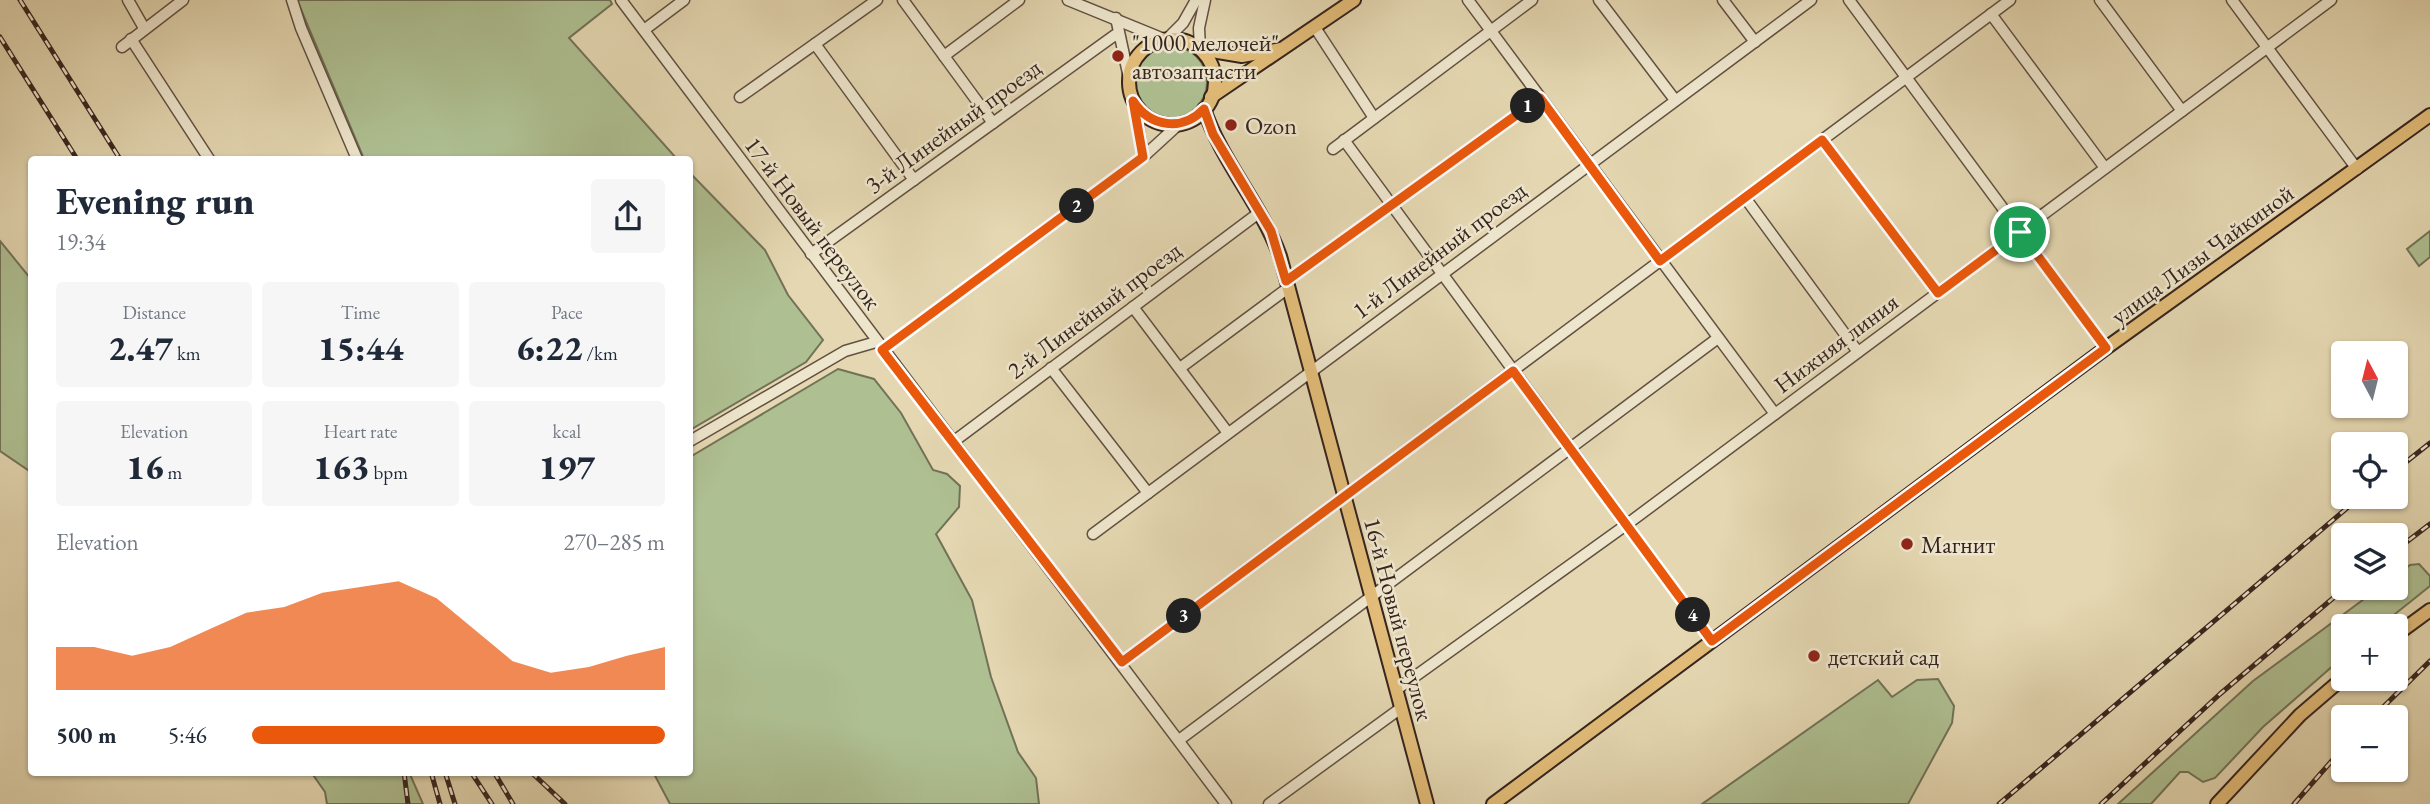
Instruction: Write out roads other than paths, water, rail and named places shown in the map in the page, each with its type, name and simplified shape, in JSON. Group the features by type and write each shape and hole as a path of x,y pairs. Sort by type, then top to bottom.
{"main road":[{"path":"1211,97 1316,29 1354,0"},
{"path":"1213,134 1181,123 1167,124 1150,118 1133,101 1129,78 1141,52 1166,40 1180,40 1200,49 1242,56 1288,47"},
{"path":"1181,123 1204,109 1211,97 1213,73 1200,49"},
{"name":"16-й Новый переулок","path":"1204,109 1213,134 1271,231 1312,370 1427,804"},
{"name":"улица Лизы Чайкиной","path":"1493,804 2106,348 2430,115"},
{"path":"2408,626 2430,610"},
{"path":"2217,804 2301,715 2331,689"}],"street":[{"path":"128,0 144,28"},
{"path":"122,47 183,0"},
{"path":"292,0 301,29 356,156"},
{"name":"17-й Новый переулок","path":"621,0 879,346 1122,662 1226,804"},
{"path":"644,30 684,0"},
{"path":"740,97 877,0"},
{"path":"903,0 993,122"},
{"path":"944,56 1019,0"},
{"path":"1068,0 1166,40 1183,23 1196,0"},
{"path":"1200,49 1199,28 1205,0"},
{"path":"1468,0 1774,414"},
{"path":"1333,149 1532,0"},
{"path":"1599,0 1675,100"},
{"path":"1723,0 1755,42"},
{"name":"1-й Линейный проезд","path":"1093,534 1811,0"},
{"path":"1849,0 2106,348"},
{"path":"1122,662 2010,0"},
{"path":"2100,0 2182,111"},
{"path":"2232,0 2357,169"},
{"name":"Нижняя линия","path":"1396,690 1626,524 2331,0"},
{"path":"1991,14 2105,168"},
{"path":"1116,18 1129,78"},
{"path":"1316,29 1374,118"},
{"name":"3-й Линейный проезд","path":"811,254 1115,35 1121,38"},
{"path":"131,39 207,156"},
{"path":"815,44 914,180"},
{"path":"1180,369 1287,284 1540,98"},
{"path":"1133,101 1143,157"},
{"path":"693,439 845,351 879,346 1143,157 1181,123"},
{"path":"1344,140 1712,641"},
{"path":"1822,140 1938,293"},
{"path":"1746,199 1858,352"},
{"name":"2-й Линейный проезд","path":"953,442 1260,212"},
{"path":"1133,307 1228,433"},
{"path":"1179,740 1718,338"},
{"path":"1051,368 1148,493"},
{"path":"1269,804 1401,708"}],"railway":[{"path":"20,0 118,156"},
{"path":"0,37 75,156"},
{"path":"2408,460 2430,443"},
{"path":"1999,804 2346,509"},
{"path":"2408,541 2430,524"},
{"path":"2101,804 2220,694 2331,600"},
{"path":"2385,705 2430,661"},
{"path":"2294,804 2331,762"},
{"path":"404,776 408,804"},
{"path":"432,776 440,804"},
{"path":"446,776 455,804"},
{"path":"474,776 492,804"},
{"path":"496,776 513,804"},
{"path":"535,776 565,804"}],"place":[{"name":"\"1000 мелочей\" автозапчасти","path":"1118,56"},
{"name":"Ozon","path":"1231,125"},
{"name":"Магнит","path":"1907,544"},
{"name":"детский сад","path":"1814,656"}]}
